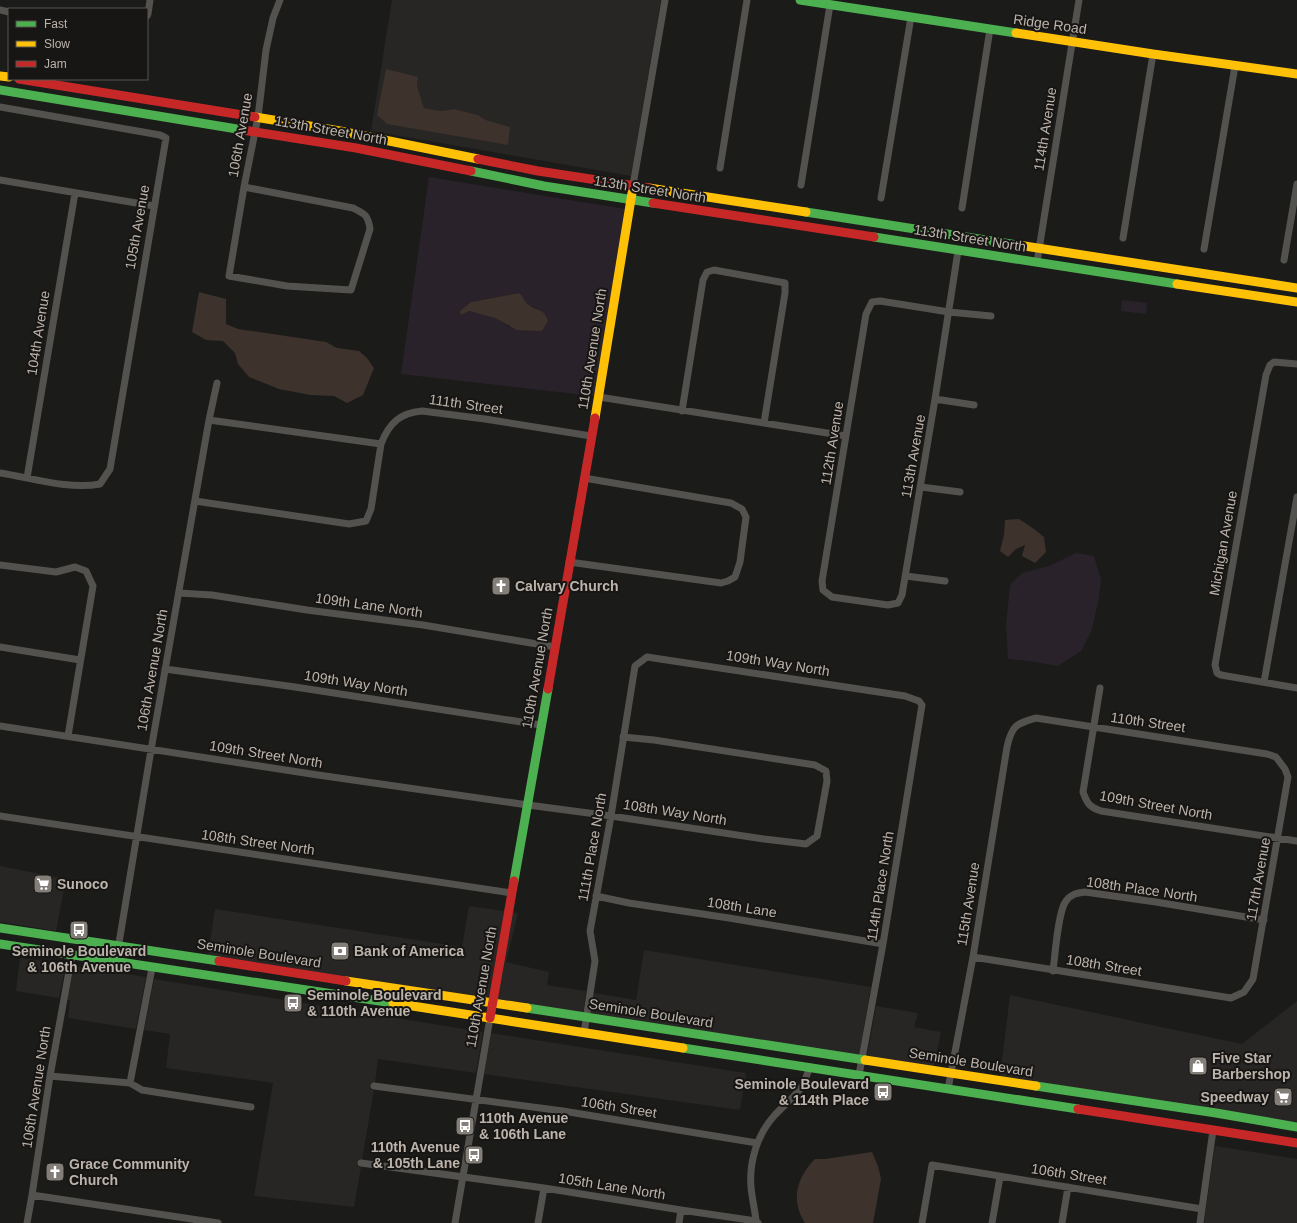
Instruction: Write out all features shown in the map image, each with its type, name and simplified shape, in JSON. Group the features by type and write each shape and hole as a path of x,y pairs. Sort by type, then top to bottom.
{"main road":[{"name":"Ridge Road","path":"800,0 1153,54 1297,74"},
{"name":"113th Street North","path":"25,80 340,131 538,171 633,184 1297,288"},
{"name":"113th Street North","path":"0,90 356,148 544,186 958,251 1297,302"},
{"name":"110th Avenue North","path":"490,1018 599,397 633,184"},
{"name":"Seminole Boulevard","path":"0,928 1297,1127"},
{"name":"Seminole Boulevard","path":"0,944 1297,1142"},
{"path":"1084,1110 1086,1094"}],"street":[{"path":"148,14 150,0"},
{"name":"106th Avenue","path":"244,187 353,208 363,213 369,219 370,229 351,290 287,286 228,276 244,187 258,117 266,50 273,18 280,0"},
{"name":"110th Avenue North","path":"633,184 665,0"},
{"path":"720,168 747,0"},
{"name":"114th Avenue","path":"1037,262 1079,0"},
{"path":"801,185 830,5"},
{"path":"882,198 910,17"},
{"path":"962,208 990,29"},
{"path":"1123,238 1153,54"},
{"path":"1204,249 1235,66"},
{"name":"105th Avenue","path":"0,107 160,135 166,138 110,469 100,484 86,487 27,478"},
{"path":"0,180 154,206"},
{"path":"1284,260 1297,184"},
{"name":"104th Avenue","path":"27,478 75,193"},
{"name":"113th Avenue","path":"898,603 902,595 906,576 936,399 958,251"},
{"path":"682,411 703,280 707,272 714,270 785,283 785,293 764,423"},
{"name":"112th Avenue","path":"898,603 888,605 832,596 823,590 822,582 866,314 872,302 880,301 949,312"},
{"path":"949,312 991,316"},
{"name":"Michigan Avenue","path":"1297,364 1274,362 1270,365 1266,375 1215,657 1216,670 1217,673 1221,675 1297,688"},
{"name":"106th Avenue North","path":"116,961 151,750 209,420 217,383"},
{"path":"599,397 846,436"},
{"path":"936,399 974,405"},
{"name":"111th Street","path":"195,501 349,524 366,521 371,509 382,444 385,435 389,428 398,419 406,414 422,411 485,419 591,436"},
{"path":"209,420 382,444"},
{"path":"0,473 27,478"},
{"path":"569,562 721,583 728,582 735,576 740,562 746,517 742,508 731,503 584,478"},
{"path":"921,487 960,492"},
{"path":"1264,682 1297,497"},
{"path":"0,565 56,572 75,567 86,571 93,586 68,736"},
{"path":"906,576 945,581"},
{"name":"109th Lane North","path":"179,593 212,595 555,647"},
{"path":"0,647 80,660"},
{"name":"109th Way North","path":"634,666 647,657 905,696 919,701"},
{"name":"111th Place North","path":"584,1032 595,962 590,931 611,816 634,666"},
{"name":"109th Way North","path":"166,669 542,725"},
{"path":"1092,727 1100,688"},
{"name":"114th Place North","path":"859,1075 883,944 922,705 919,701"},
{"name":"110th Street","path":"1016,726 1036,718 1260,753 1276,757"},
{"name":"109th Street North","path":"0,726 151,750 528,805"},
{"name":"115th Avenue","path":"948,1089 972,958 1007,747 1010,732 1016,726"},
{"name":"109th Street North","path":"1092,727 1083,792 1086,801 1092,808 1101,811 1168,822 1297,841"},
{"name":"108th Way North","path":"528,805 806,844 817,836 827,781 826,771 815,765 654,740 623,737"},
{"name":"117th Avenue","path":"1231,998 1244,992 1253,979 1288,777 1285,769 1276,757"},
{"name":"108th Street North","path":"0,816 512,893"},
{"name":"108th Place North","path":"1053,971 1061,914 1065,902 1069,897 1076,893 1085,892 1148,901 1264,920"},
{"name":"108th Lane","path":"596,896 629,903 883,944"},
{"name":"106th Avenue North","path":"27,1223 50,1076 72,955"},
{"name":"108th Street","path":"972,958 1231,998"},
{"path":"130,1083 152,968"},
{"name":"110th Avenue North","path":"456,1223 490,1018"},
{"path":"757,1222 751,1187 751,1174 757,1143 765,1127 802,1086 810,1068"},
{"path":"50,1076 130,1083 142,1090 251,1106"},
{"name":"106th Street","path":"374,1086 563,1111 757,1143"},
{"path":"1200,1223 1213,1130"},
{"name":"105th Lane North","path":"361,1163 544,1188 757,1222"},
{"name":"106th Street","path":"922,1223 932,1165 1202,1209"},
{"path":"992,1223 1000,1177"},
{"path":"1062,1223 1068,1187"},
{"path":"538,1223 544,1188"},
{"path":"32,1195 218,1223"},
{"path":"679,1223 681,1210"}],"shaded area":[{"path":"392,0 661,0 631,176 371,131","holes":["418,77 417,86 424,108 441,111 454,109 478,115 486,120 510,127 377,115"]},
{"path":"386,69 418,77 417,86 424,108 441,111 454,109 478,115 486,120 510,127 508,145 387,124 377,115"},
{"path":"429,177 625,209 594,396 401,374","holes":["519,293 528,305 538,309 509,327 496,318 469,311 471,302"]},
{"path":"199,292 226,299 226,324 238,329 326,342 337,348 359,351 367,358 374,368 363,395 347,403 334,396 310,395 279,389 249,377 238,364 235,353 223,341 206,340 192,332"},
{"path":"519,293 528,304 542,312 546,317 548,321 542,331 517,330 495,318 469,311 461,315 460,311 471,302"},
{"path":"1122,300 1147,303 1146,314 1121,311"},
{"path":"1019,519 1044,537 1046,552 1035,563 1022,556 1025,545 1016,549 1008,557 1000,551 1004,535 1005,520"},
{"path":"1076,553 1094,556 1101,580 1098,603 1091,632 1081,651 1058,666 1008,659 1006,625 1010,585 1022,573 1049,566"},
{"path":"0,866 66,879 56,931 0,922"},
{"path":"469,906 504,911 489,999 208,955 215,909 462,947"},
{"path":"512,912 518,913 506,962 549,972 547,985 586,991 583,1014 497,1000"},
{"path":"644,950 871,987 859,1056 590,1015 594,993 636,1000"},
{"path":"20,958 66,964 59,998 16,991"},
{"path":"74,966 146,977 136,1029 68,1018 70,1000 67,1000"},
{"path":"154,979 483,1032 476,1073 378,1059 375,1083 371,1083 370,1089 374,1090 362,1160 358,1160 357,1166 361,1167 354,1207 254,1196 273,1083 166,1068 170,1034 144,1030"},
{"path":"1010,995 1242,1044 1297,1001 1297,1123 1000,1077"},
{"path":"876,1006 918,1013 914,1027 941,1032 934,1067 867,1057"},
{"path":"491,1033 746,1073 740,1110 484,1074"},
{"path":"1215,1146 1297,1159 1297,1223 1204,1223"},
{"path":"872,1152 878,1166 881,1179 873,1223 805,1223 798,1206 798,1189 804,1173 815,1159 825,1159"}],"traffic: fast":[{"path":"800,0 1016,33"},
{"path":"0,90 243,130"},
{"path":"471,171 544,186 653,203"},
{"path":"806,212 1018,245"},
{"path":"874,237 1177,284"},
{"path":"514,881 548,689"},
{"path":"0,928 219,961"},
{"path":"0,944 393,1003"},
{"path":"527,1008 865,1060"},
{"path":"683,1048 1078,1109"},
{"path":"1036,1086 1216,1113 1297,1127"}],"traffic: slow":[{"path":"1016,33 1297,74"},
{"path":"0,76 8,77"},
{"path":"255,117 340,131 478,159"},
{"path":"649,188 806,212"},
{"path":"595,418 632,193"},
{"path":"1018,245 1297,288"},
{"path":"1177,284 1297,302"},
{"path":"346,981 527,1008"},
{"path":"393,1003 683,1048"},
{"path":"865,1060 1036,1086"}],"traffic: jam":[{"path":"25,80 255,117"},
{"path":"243,130 356,148 471,171"},
{"path":"478,159 538,171 649,188"},
{"path":"653,203 874,237"},
{"path":"548,689 595,418"},
{"path":"490,1018 514,881"},
{"path":"219,961 346,981"},
{"path":"1078,1109 1297,1143"}],"place":[{"name":"Calvary Church","path":"501,586"},
{"name":"Sunoco","path":"43,884"},
{"name":"Seminole Boulevard & 106th Avenue","path":"79,930"},
{"name":"Bank of America","path":"340,951"},
{"name":"Seminole Boulevard & 110th Avenue","path":"293,1003"},
{"name":"Five Star Barbershop","path":"1198,1066"},
{"name":"Seminole Boulevard & 114th Place","path":"883,1092"},
{"name":"Speedway","path":"1283,1097"},
{"name":"110th Avenue & 106th Lane","path":"465,1126"},
{"name":"110th Avenue & 105th Lane","path":"474,1155"},
{"name":"Grace Community Church","path":"55,1172"}]}
